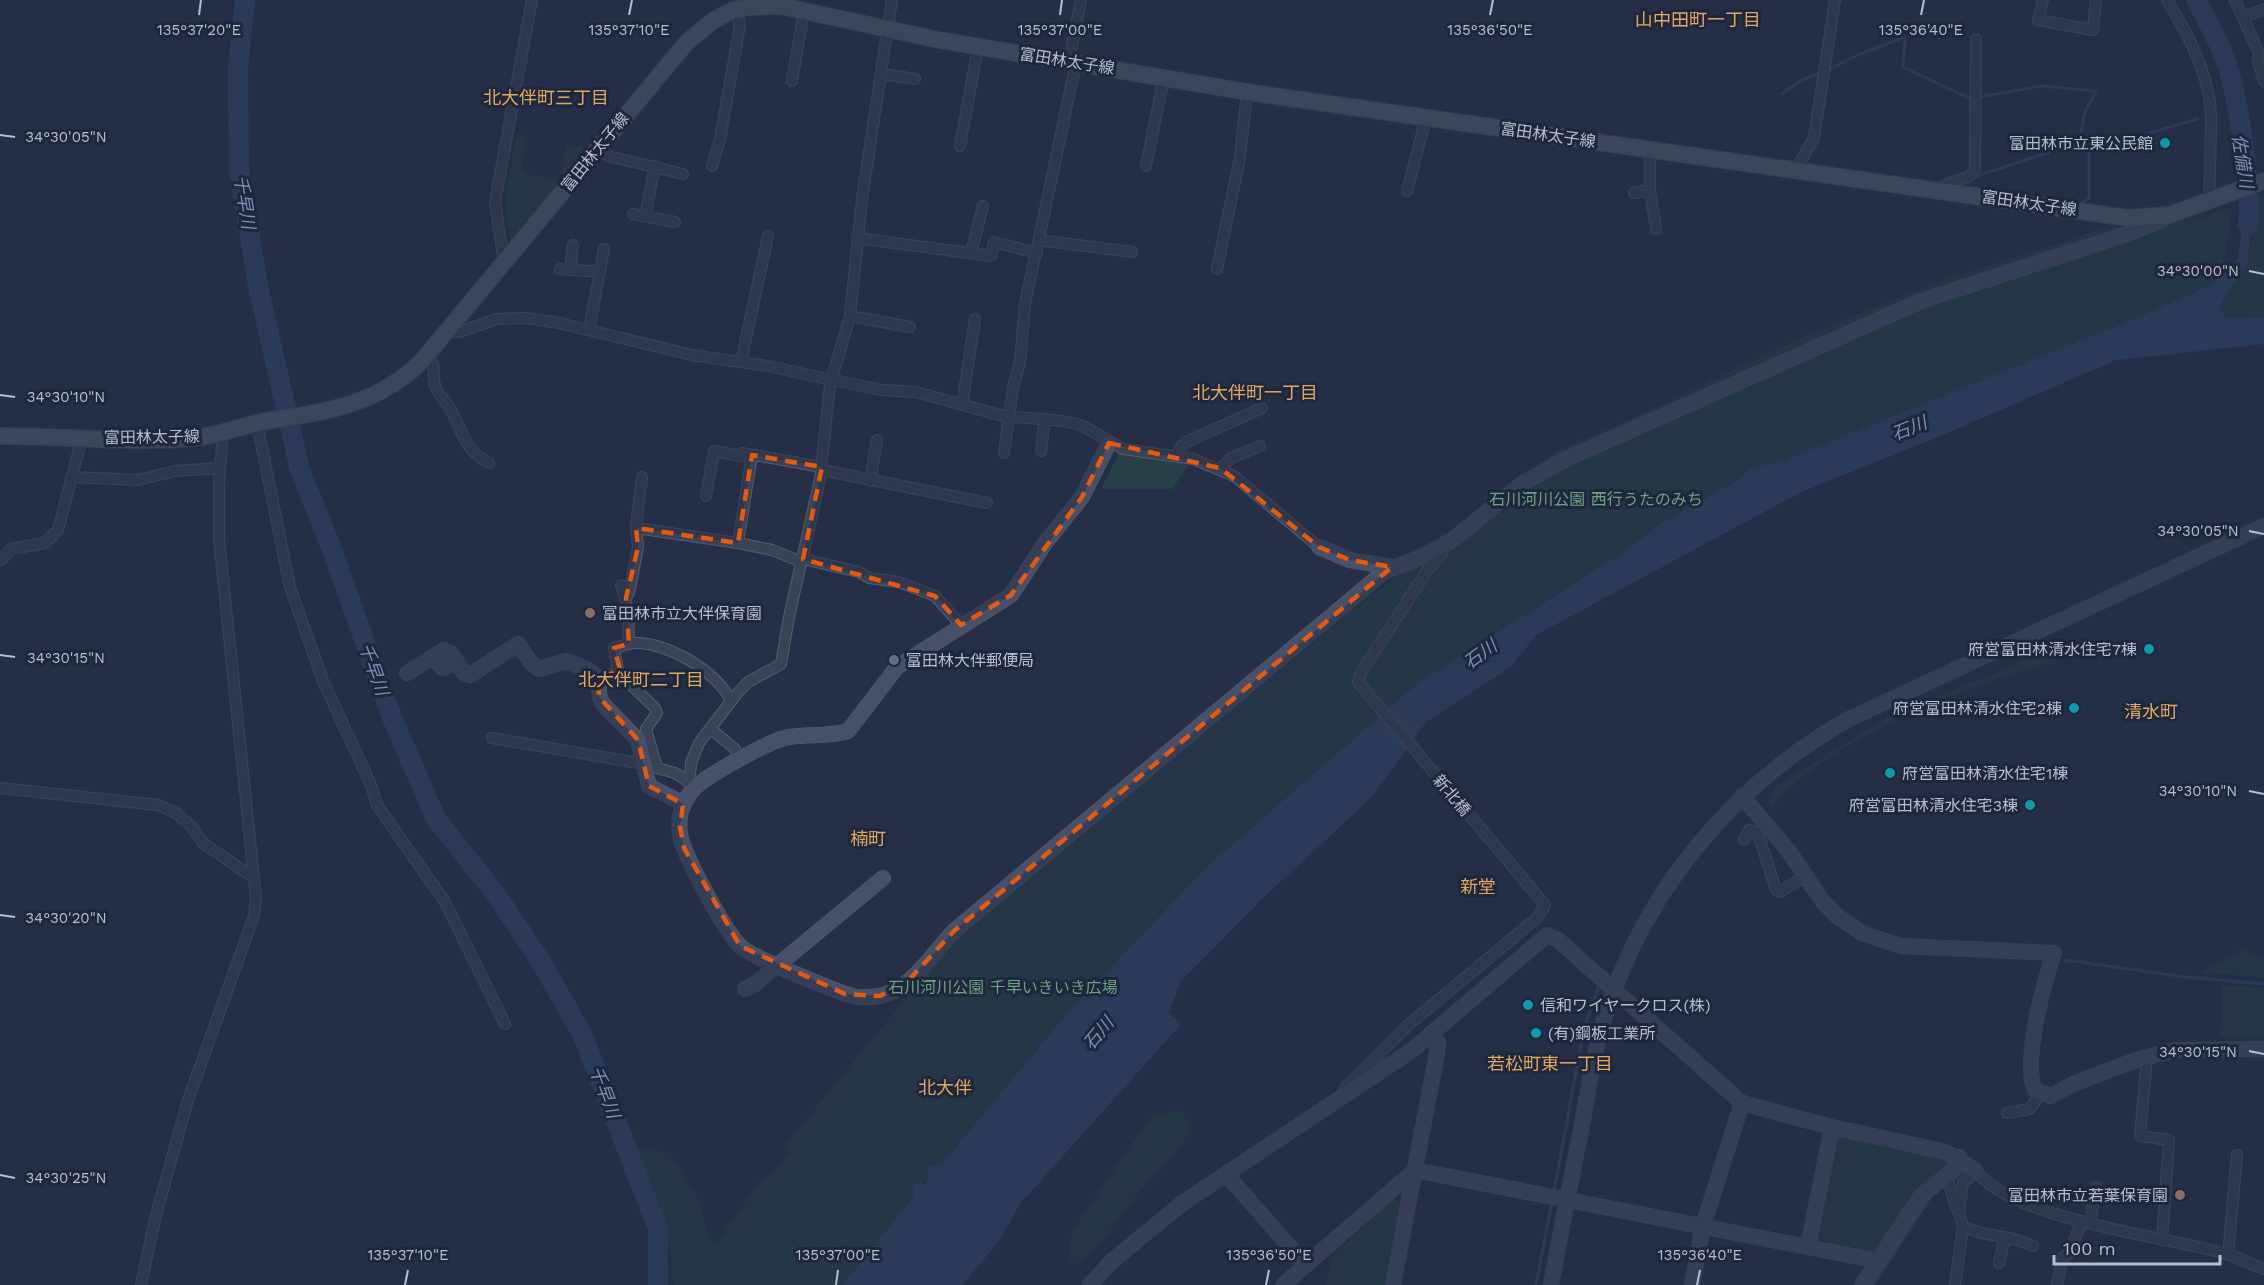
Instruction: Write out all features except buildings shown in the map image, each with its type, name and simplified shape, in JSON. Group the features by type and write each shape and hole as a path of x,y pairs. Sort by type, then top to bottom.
{"main road":[{"name":"富田林太子線","path":"0,436 171,440 224,433 259,422 340,409 374,396 402,378 428,355 687,42 714,20 736,9 771,6 888,30 1247,92 2128,218 2169,215 2264,181"}],"street":[{"path":"504,263 496,195 532,0"},
{"path":"892,0 857,238 850,316 832,381 822,469 781,664 748,682 694,752 690,783 680,816 681,838 729,930 747,952 855,996 880,996 900,987 954,931 1392,567 1445,544 1523,483 1564,460 1920,301 2133,232 2169,215"},
{"path":"1004,453 1020,362 1025,304 1040,240 1081,0"},
{"path":"1795,171 1814,138 1835,0"},
{"path":"2043,0 2038,20 2093,30 2096,0"},
{"path":"2167,0 2188,40 2206,87 2212,116 2210,201"},
{"path":"2235,0 2259,52 2258,61 2264,81"},
{"path":"712,165 720,139 740,25 736,9"},
{"path":"2244,17 2264,9"},
{"path":"792,81 804,11"},
{"path":"1944,192 1946,185 1968,177 1975,170 1976,39"},
{"path":"960,146 978,46"},
{"path":"882,74 915,79"},
{"path":"1146,166 1164,77"},
{"path":"1217,269 1240,157 1247,92"},
{"path":"1407,191 1426,118"},
{"path":"597,150 683,174"},
{"path":"1650,150 1650,190 1656,229"},
{"path":"655,166 639,215 675,222"},
{"path":"1634,193 1650,190"},
{"path":"971,253 983,206"},
{"path":"741,362 768,236"},
{"path":"857,238 991,256 994,242 1037,253"},
{"path":"1040,240 1132,252"},
{"path":"573,245 565,270 600,272"},
{"path":"590,330 604,249"},
{"path":"850,316 910,327"},
{"path":"447,332 459,332 483,321 537,319 692,355 741,362 881,390 916,392 1010,416 1080,425 1109,443 1134,452 1178,456 1221,468 1234,476 1319,547 1350,560 1392,567"},
{"path":"962,405 975,319"},
{"path":"428,355 435,363 435,386 450,408 463,439 477,456 489,463"},
{"path":"1178,456 1179,449 1186,442 1262,408"},
{"path":"1041,451 1045,419"},
{"path":"259,422 290,587 323,681 371,785 376,805 445,902 505,1024"},
{"path":"141,1285 156,1215 188,1100 254,916 254,878 219,539 220,468 224,433"},
{"path":"0,561 11,549 45,543 58,530 82,438"},
{"path":"870,481 878,440"},
{"path":"690,783 783,738 835,735 848,731 893,671 1011,595 1045,543 1082,497 1109,443"},
{"path":"1221,468 1232,458 1260,446"},
{"path":"706,496 714,451 740,456 742,453 752,454 870,481 987,503"},
{"path":"738,543 752,454"},
{"path":"71,477 138,480 175,471 220,468"},
{"path":"626,598 639,547 636,528 642,477"},
{"path":"1551,1285 1598,1040 1614,990 1630,952 1673,877 1714,823 1742,796 1816,738 1849,719 2264,525"},
{"path":"636,528 738,543 772,550 802,561 859,572 869,578 899,582 935,596 961,626"},
{"name":"新北橋","path":"1348,1094 1345,1088 1389,1042 1537,918 1545,905 1358,682 1361,672 1429,568 1445,549 1445,544"},
{"path":"621,585 631,626 629,644"},
{"path":"407,673 444,650 457,662 464,673 470,675 518,644 531,664 539,669 566,661 592,672 598,680 599,697 638,740 650,786 684,804"},
{"path":"619,675 614,648 629,644 648,645 684,656 727,693 731,702"},
{"path":"598,680 613,673 619,675 657,712 646,729 657,768 675,773 690,783"},
{"path":"711,729 735,749 740,760"},
{"path":"492,738 644,764"},
{"path":"0,788 158,805 176,813 191,826 203,843 254,878"},
{"path":"1742,796 1775,834 1823,902 1838,917 1864,934 1901,946 2054,953 2039,1001 2030,1074 2035,1090 2041,1093 2050,1096 2057,1094 2075,1083 2147,1056 2193,1048 2264,1049"},
{"path":"1744,840 1749,830 1758,833 1776,890 1780,892 1806,876"},
{"path":"745,989 778,965 883,878"},
{"path":"1090,1285 1112,1261 1180,1205 1411,1051 1547,935 1558,940 1742,1103 1832,1127 1946,1152 1959,1157 1976,1171 1986,1184 2005,1195 2086,1222 2228,1255 2264,1269"},
{"path":"1393,1285 1436,1058 1438,1042 1431,1033"},
{"path":"2147,1056 2140,1136 2169,1140 2162,1240"},
{"path":"2007,1113 2030,1109 2041,1093"},
{"path":"1692,1285 1703,1226 1742,1103"},
{"path":"1808,1246 1832,1127"},
{"path":"2228,1255 2237,1155"},
{"path":"1862,1285 1922,1195 1948,1181 1959,1157"},
{"path":"1414,1170 1879,1261"},
{"path":"1283,1285 1414,1170"},
{"path":"1959,1212 1963,1183 1976,1171"},
{"path":"1226,1174 1306,1265"},
{"path":"1948,1181 1963,1227 1955,1285"},
{"path":"2057,1285 2063,1257 2070,1252 2086,1222 2096,1187"},
{"path":"1963,1227 1982,1235 2016,1238 2033,1246"},
{"path":"1999,1263 2005,1238"}],"highlighted area":[{"path":"1109,443 1220,468 1319,547 1350,560 1392,567 954,931 908,981 880,996 845,994 740,946 684,848 680,827 683,804 649,786 638,740 599,697 598,680 620,669 614,648 629,644 626,598 638,547 636,528 738,543 752,455 822,467 803,559 935,596 961,625 1011,595 1082,497"}],"green space":[{"path":"516,133 525,136 522,173 561,181 566,144 591,149 511,247 505,205"},
{"path":"2264,193 2264,317 2225,318 2219,307 2241,269 2251,242 2254,214 2251,199"},
{"path":"2232,208 2225,257 2210,285 2130,321 1774,464 1765,464 1743,472 1740,479 1660,524 1627,550 1417,684 1207,867 1073,1007 941,1165 930,1174 928,1180 913,1189 913,1197 843,1285 673,1285 670,1251 662,1216 651,1182 637,1151 638,1148 670,1153 701,1205 705,1228 711,1241 717,1243 760,1181 774,1173 789,1153 787,1143 955,939 1371,595 1406,570 1415,567 1429,568 1442,554 1545,470 1551,455 1558,450 1625,422 1801,338 1937,282 2099,229 2199,219"},
{"path":"1119,453 1189,465 1172,489 1101,489"},
{"path":"2066,642 2069,653 2062,658 1960,692 1862,737 1803,777 1784,793 1774,806 1770,806 1769,799 1777,786 1890,716 2051,651"},
{"path":"2246,948 2249,953 2264,960 2264,978 2201,972"},
{"path":"2223,985 2264,988 2264,1036 2220,1037"},
{"path":"1180,1111 1192,1125 1178,1149 1138,1193 1089,1255 1079,1264 1068,1262 1072,1232 1131,1145 1154,1115"},
{"path":"1837,1135 1944,1158 1945,1166 1912,1200 1878,1252 1815,1239"},
{"path":"1393,1199 1401,1203 1384,1285 1326,1285 1332,1257"}],"water":[{"name":"石川","path":"2251,199 2254,209 2247,263 2219,307 2225,318 2264,317 2264,344 2116,360 1938,437 1801,492 1536,635 1511,667 1426,722 1373,796 1264,897 1180,982 1169,1013 1181,1024 1020,1204 1000,1240 962,1285 843,1285 913,1197 913,1189 917,1182 924,1184 928,1180 928,1168 932,1165 941,1165 1073,1007 1207,867 1417,684 1627,550 1660,524 1740,479 1750,469 1774,464 2130,321 2206,287 2231,268 2238,258 2246,201"}],"waterway":[{"name":"千早川","path":"245,0 238,68 239,170 258,286 300,470 331,547 391,715 436,819 495,893 543,965 583,1036 658,1229 658,1285"},
{"name":"佐備川","path":"2196,0 2223,52 2233,85 2247,171 2248,225"},
{"path":"1828,70 1858,55 1905,38 1903,67 1973,100"},
{"path":"1782,94 1800,81 1822,72"},
{"path":"1979,97 2041,86 2096,91 2085,112 2081,133 2089,151 2089,198 2080,204"},
{"path":"2106,146 2197,119"},
{"path":"1974,177 2083,141"},
{"path":"2065,960 2185,977 2264,984"},
{"path":"1554,1192 1584,1028 1598,989"},
{"path":"1953,1180 1964,1170"},
{"path":"1873,1285 1931,1196"},
{"path":"1536,1285 1552,1201"}],"place":[{"name":"富田林市立東公民館","path":"2165,143"},
{"name":"富田林市立大伴保育園","path":"590,613"},
{"name":"府営富田林清水住宅7棟","path":"2149,649"},
{"name":"富田林大伴郵便局","path":"894,660"},
{"name":"府営富田林清水住宅2棟","path":"2074,708"},
{"name":"府営富田林清水住宅1棟","path":"1890,773"},
{"name":"府営富田林清水住宅3棟","path":"2030,805"},
{"name":"信和ワイヤークロス(株)","path":"1528,1005"},
{"name":"(有)鋼板工業所","path":"1536,1033"},
{"name":"富田林市立若葉保育園","path":"2180,1195"}],"district":[{"name":"山中田町一丁目","path":"1698,19"},
{"name":"北大伴町三丁目","path":"546,97"},
{"name":"北大伴町一丁目","path":"1255,392"},
{"name":"北大伴町二丁目","path":"641,679"},
{"name":"清水町","path":"2151,711"},
{"name":"楠町","path":"868,838"},
{"name":"新堂","path":"1478,886"},
{"name":"若松町東一丁目","path":"1550,1063"},
{"name":"北大伴","path":"945,1087"}],"park label":[{"name":"石川河川公園 西行うたのみち","path":"1596,499"},
{"name":"石川河川公園 千早いきいき広場","path":"1003,987"}]}
